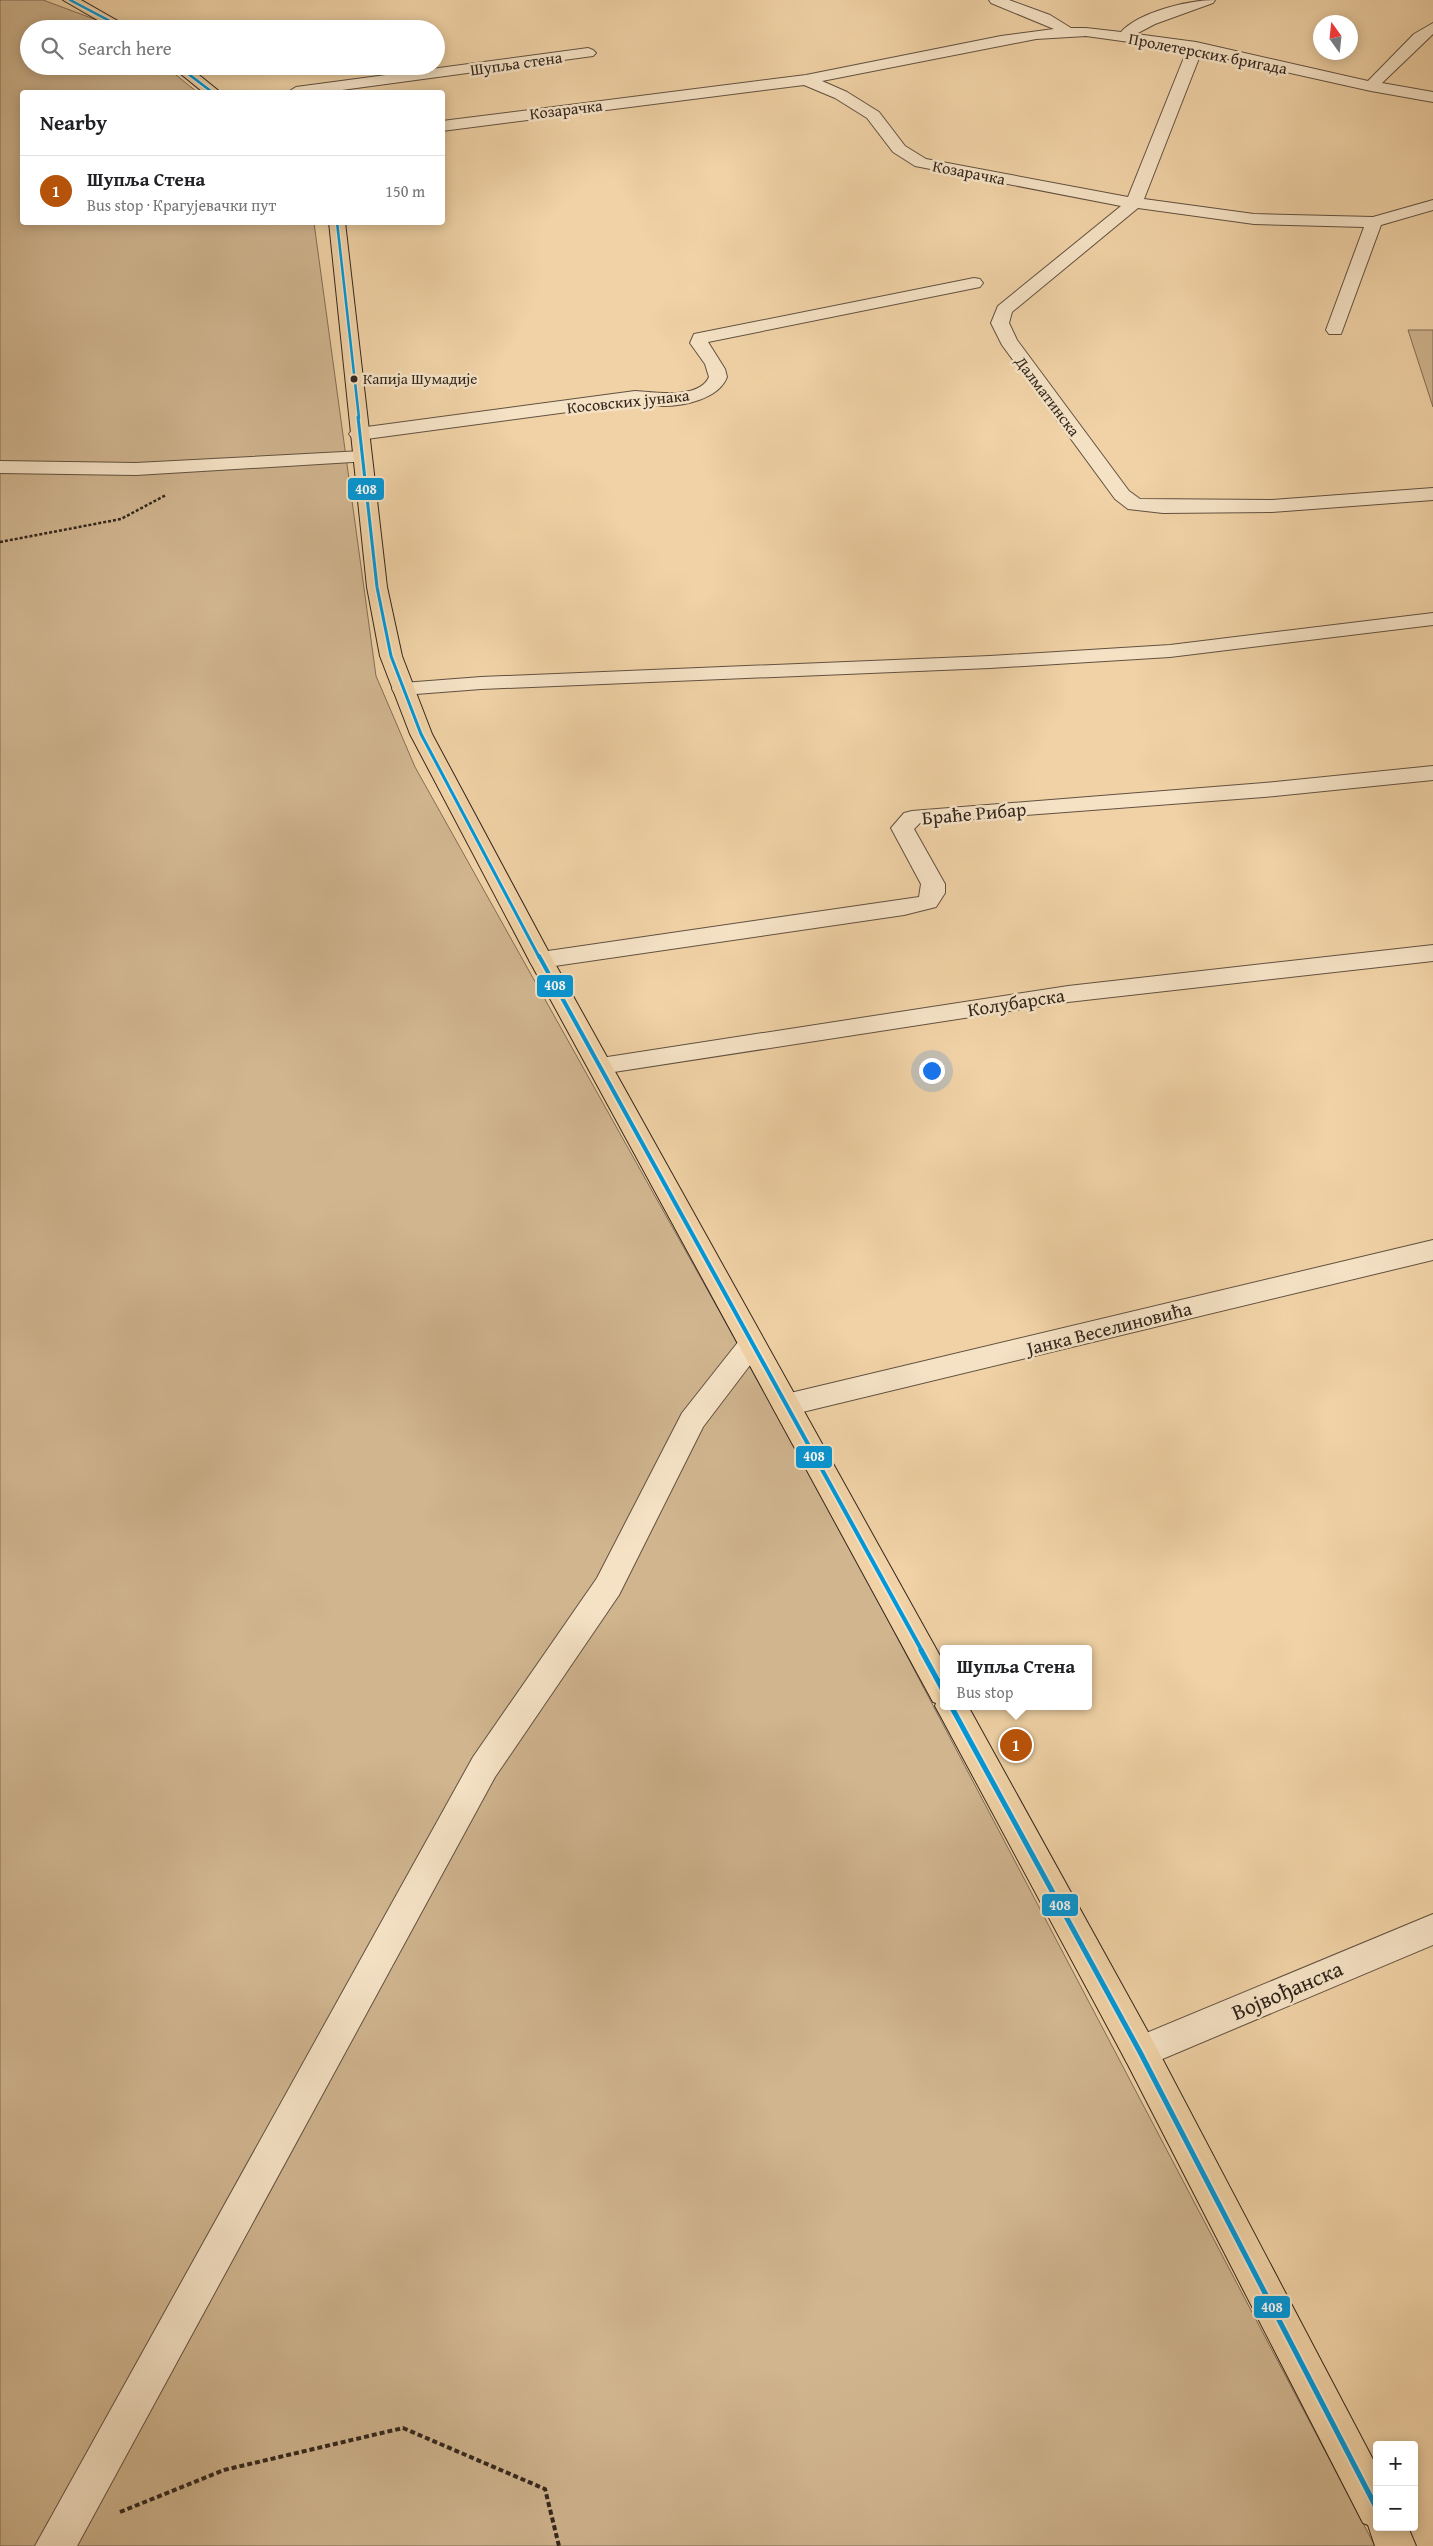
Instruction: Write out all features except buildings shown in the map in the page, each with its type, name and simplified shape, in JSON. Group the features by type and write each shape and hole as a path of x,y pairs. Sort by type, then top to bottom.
{"main road":[{"path":"70,0 108,20"},
{"path":"190,75 209,90"},
{"path":"337,225 377,587 391,656 421,734 541,960 601,1066 940,1686"},
{"path":"953,1710 1140,2052 1373,2501"},
{"path":"1389,2531 1396,2546"}],"street":[{"path":"996,0 1052,23 1066,32"},
{"path":"1125,37 1128,31 1208,0"},
{"path":"1371,86 1419,37 1433,27"},
{"name":"Пролетерских бригада","path":"806,80 928,54 1036,35 1066,32 1125,37 1196,47 1371,86 1433,97"},
{"name":"Далматинска","path":"1196,47 1134,203 1004,310 1000,324 1008,341 1122,495 1135,505 1181,507 1272,506 1433,494"},
{"name":"Шупља стена","path":"445,72 588,53"},
{"name":"Шупља стена","path":"311,90 423,75"},
{"name":"Козарачка","path":"445,126 806,80 841,95 872,115 899,149 921,163 947,169 1134,203 1254,219 1374,222 1433,205"},
{"path":"1336,330 1374,222"},
{"name":"Косовских јунака","path":"359,434 635,397 663,400 694,396 710,388 718,377 717,370 699,343 700,338 974,283"},
{"path":"0,467 136,469 362,457"},
{"path":"403,689 481,683 990,662 1170,651 1433,619"},
{"name":"Браће Рибар","path":"541,960 904,908 928,902 933,893 932,884 902,828 912,818 1264,790 1433,773"},
{"name":"Колубарска","path":"601,1066 1068,994 1433,953"},
{"name":"Јанка Веселиновића","path":"786,1405 1433,1250"},
{"path":"55,2546 484,1767 608,1586 692,1421 752,1344"},
{"name":"Војвођанска","path":"1140,2052 1433,1929"}],"path":[{"path":"0,542 120,519 174,492"},
{"path":"115,2514 224,2470 403,2428 545,2489 560,2546"}],"shaded area":[{"path":"0,0 43,0 97,20 20,20 20,75 176,75 195,90 20,90 20,225 314,225 376,676 415,767 825,1500 1375,2546 0,2546"},
{"path":"1408,330 1433,330 1433,407"}],"transit line":[{"name":"408","path":"70,0 108,20"},
{"name":"408","path":"190,75 209,90"},
{"name":"408","path":"337,225 377,587 391,656 421,734 541,960 940,1685"},
{"name":"408","path":"953,1710 1140,2052 1373,2501"}],"place":[{"name":"Капија Шумадије","path":"354,379"},
{"name":"Шупља Стена","path":"1016,1745"}]}
